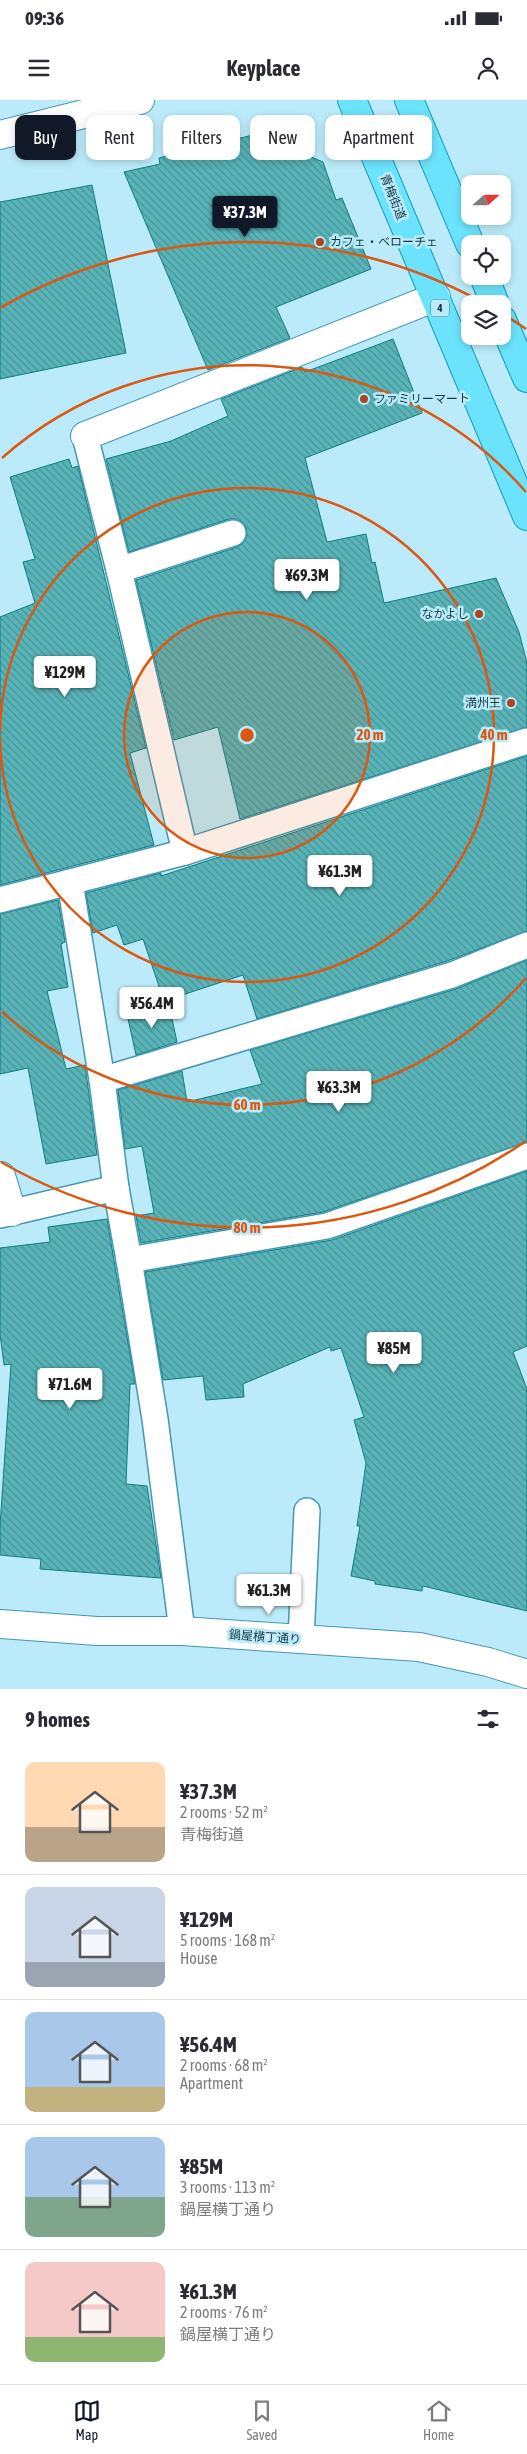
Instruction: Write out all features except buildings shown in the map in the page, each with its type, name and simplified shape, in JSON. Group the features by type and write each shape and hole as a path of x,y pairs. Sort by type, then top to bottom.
{"main road":[{"name":"青梅街道","path":"352,100 527,516"},
{"path":"409,100 466,235"},
{"path":"511,341 527,378"}],"street":[{"path":"0,135 140,100"},
{"path":"85,436 436,297"},
{"path":"1,1176 6,1214"},
{"name":"鍋屋横丁通り","path":"0,1624 97,1631 182,1631 419,1647 488,1662 527,1674"}],"lane":[{"path":"85,436 119,570 185,852"},
{"path":"119,570 234,533"},
{"path":"0,900 185,852 527,741"},
{"path":"70,882 102,1080 116,1188 155,1419 182,1631"},
{"path":"102,1080 452,975 527,945"},
{"path":"129,1260 327,1226 527,1156"},
{"path":"6,1214 116,1188"},
{"path":"300,1639 307,1512"}],"place":[{"name":"カフェ・ベローチェ","path":"320,242"},
{"name":"ファミリーマート","path":"364,399"},
{"name":"なかよし","path":"479,614"},
{"name":"満州王","path":"511,703"}]}
